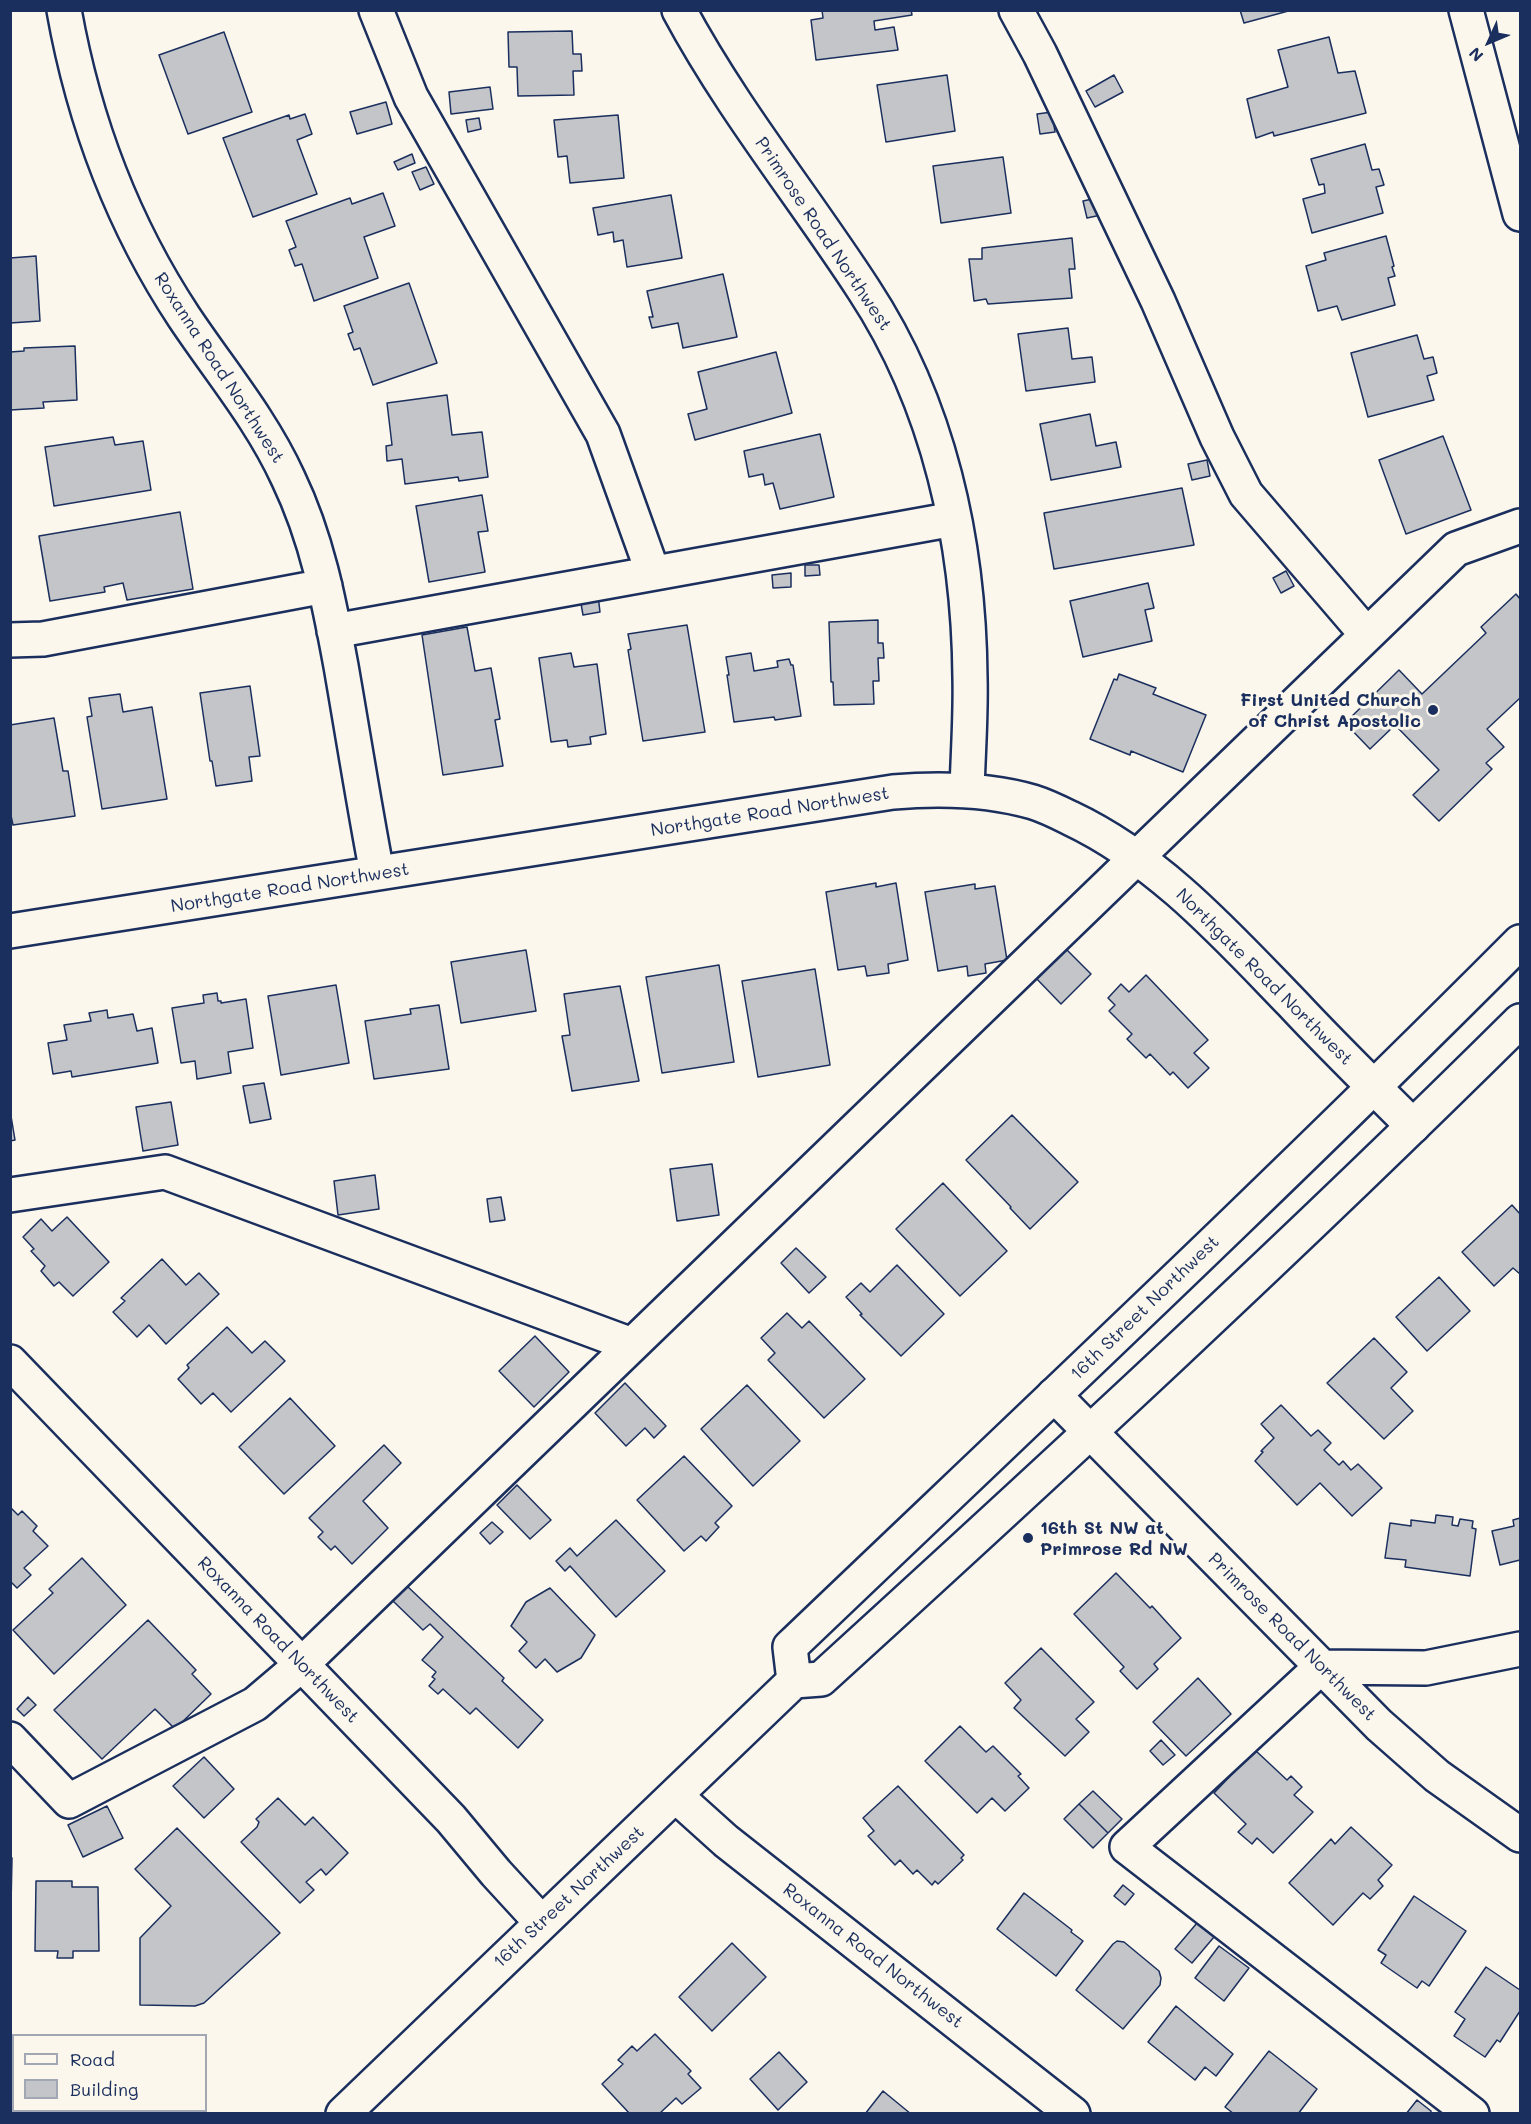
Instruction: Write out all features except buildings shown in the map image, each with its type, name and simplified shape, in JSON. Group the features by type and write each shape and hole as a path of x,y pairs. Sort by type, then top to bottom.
{"street":[{"name":"Roxanna Road Northwest","path":"64,10 79,85 96,142 116,192 144,249 172,297 238,392 280,461 305,517 318,555 325,586 377,873"},
{"path":"376,10 411,97 603,434 653,573"},
{"name":"Primrose Road Northwest","path":"679,10 732,97 865,291 914,385 933,434 954,519 968,629 970,678 967,791"},
{"path":"1016,10 1040,54 1138,258 1217,437 1246,494 1367,635"},
{"path":"1466,10 1521,214"},
{"path":"334,631 954,519"},
{"path":"10,1739 69,1801 255,1704 301,1665 1456,549 1521,526"},
{"path":"10,640 43,639 325,586"},
{"name":"Northgate Road Northwest","path":"10,931 893,792 967,791 1006,795 1042,806 1084,825 1137,857 1175,887 1219,928 1413,1126"},
{"name":"16th Street Northwest","path":"343,2114 794,1681 790,1647 1374,1087 1521,942"},
{"path":"794,1681 821,1679 1092,1432 1521,1020"},
{"path":"10,1195 165,1172 632,1345"},
{"name":"Roxanna Road Northwest","path":"10,1362 451,1819 541,1922"},
{"name":"Primrose Road Northwest","path":"1054,1395 1378,1725 1462,1795 1521,1835"},
{"path":"1472,2114 1127,1846 1321,1667 1426,1668 1521,1649"},
{"name":"Roxanna Road Northwest","path":"676,1796 726,1841 1073,2114"}],"place":[{"name":"First United Church of Christ Apostolic","path":"1433,710"},
{"name":"16th St NW at Primrose Rd NW","path":"1028,1538"}]}
